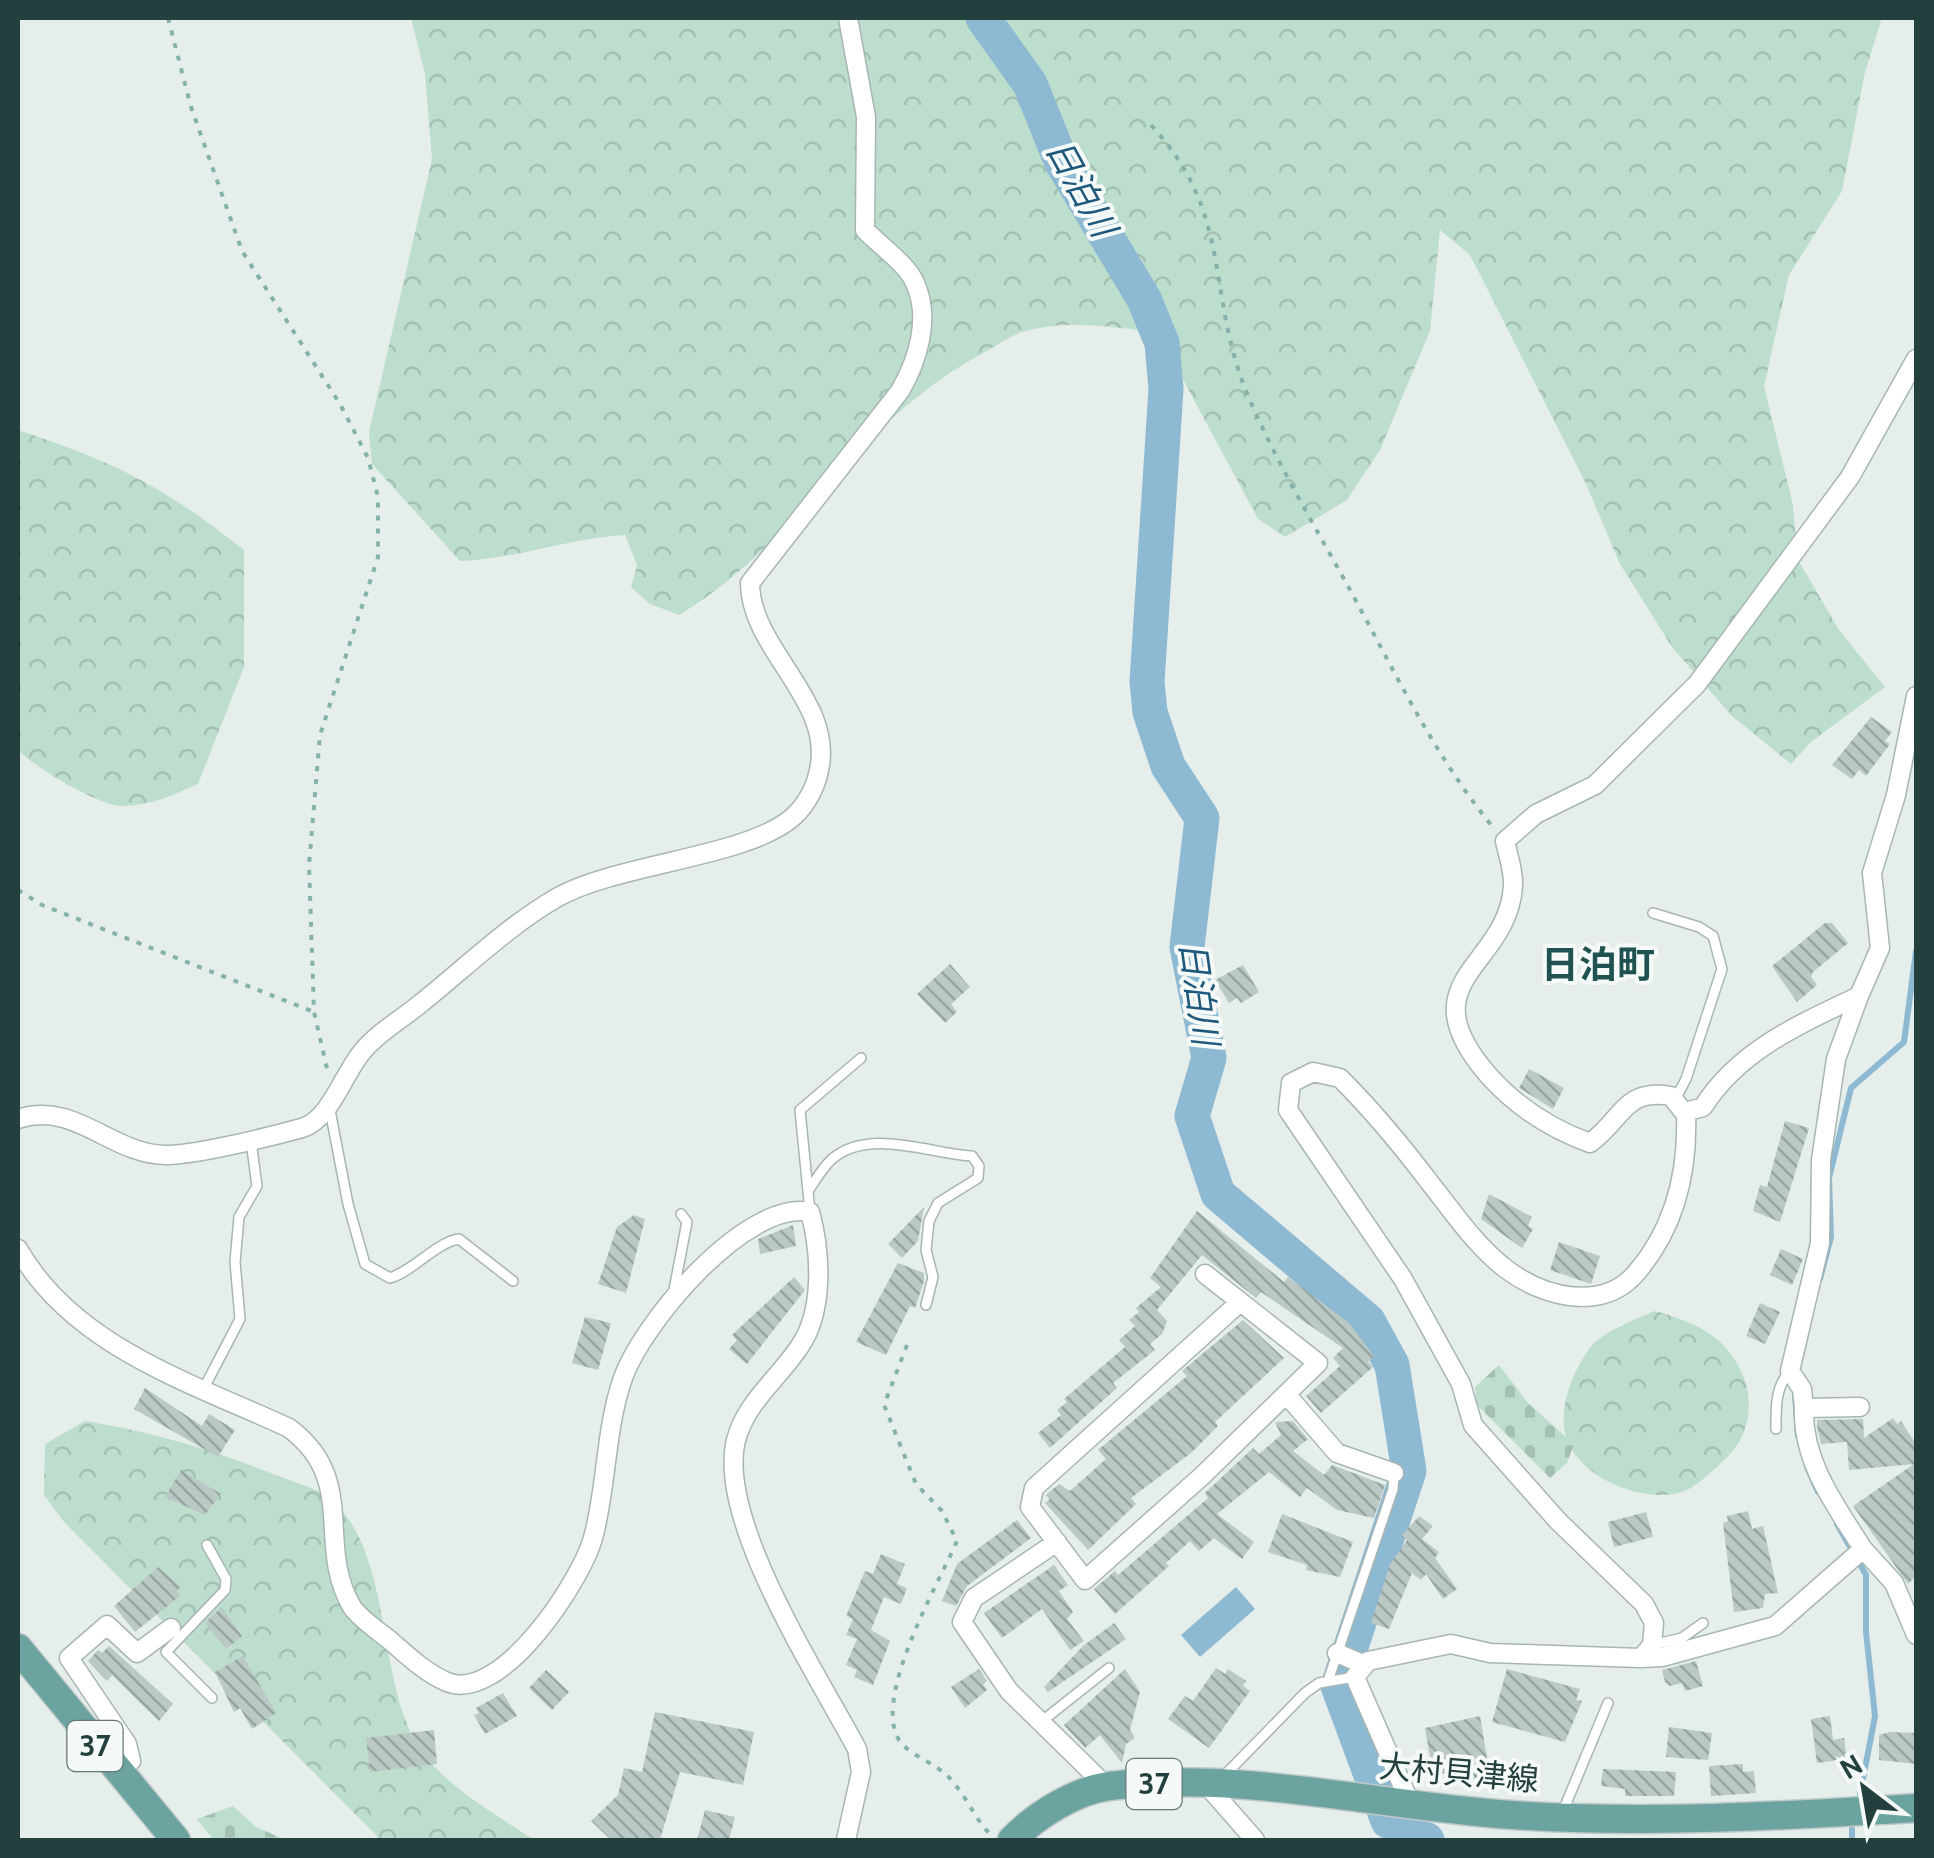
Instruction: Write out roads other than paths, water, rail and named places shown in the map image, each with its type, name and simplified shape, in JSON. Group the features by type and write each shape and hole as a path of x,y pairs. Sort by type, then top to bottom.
{"main road":[{"name":"37","path":"18,1648 176,1840"},
{"name":"大村貝津線","path":"1012,1840 1106,1786 1211,1783 1560,1816 1752,1817 1916,1808"}],"street":[{"path":"18,1119 32,1114 78,1119 131,1148 167,1155 307,1127 331,1100 362,1050 543,906 586,882 745,840 792,818 809,797 820,768 819,734 750,608 750,583 900,392 918,359 921,320 915,282 865,230 866,117 848,18"},
{"path":"1859,996 1754,1051 1720,1080 1703,1107 1680,1106 1648,1092 1628,1102 1609,1130 1590,1144 1558,1131 1507,1096 1462,1046 1455,1012 1465,979 1508,914 1514,884 1504,841 1536,814 1595,784 1697,684 1850,477 1916,359"},
{"path":"1916,696 1896,796 1872,873 1880,948 1836,1060 1821,1160 1820,1243 1790,1372 1802,1388 1803,1426 1818,1478 1858,1551 1894,1583 1916,1635"},
{"path":"1647,1651 1654,1623 1644,1604 1558,1521 1474,1425 1461,1384 1404,1279 1288,1110 1291,1084 1313,1072 1340,1078 1503,1267 1534,1288 1569,1296 1602,1296 1626,1286 1644,1264 1684,1177 1680,1106"},
{"path":"18,1249 23,1264 109,1344 289,1428 312,1445 326,1467 341,1580 354,1610 419,1666 451,1684 480,1683 511,1662 574,1580 592,1540 622,1381 637,1349 705,1265 757,1224 796,1210 810,1212 818,1270 814,1314 802,1344 751,1406 736,1442 736,1488 752,1552 858,1749 861,1772 846,1840"},
{"path":"1204,1274 1318,1363 1085,1580 1030,1507 1034,1488 1239,1303"},
{"path":"1286,1394 1338,1453 1376,1457 1394,1473"},
{"path":"1804,1408 1860,1407"},
{"path":"1057,1542 974,1598 962,1622 1009,1691 1106,1786"},
{"path":"1359,1671 1450,1644 1490,1653 1647,1651 1662,1658 1775,1626 1858,1551"},
{"path":"116,1771 131,1760 127,1744 69,1658 107,1625 137,1653 171,1628"},
{"path":"144,1648 166,1652"},
{"path":"1338,1654 1359,1671 1410,1804"},
{"path":"1211,1783 1255,1840"},
{"path":"146,1807 153,1840"}],"lane":[{"path":"1653,913 1699,926 1712,936 1722,969 1680,1106"},
{"path":"810,1212 800,1110 861,1058"},
{"path":"331,1100 348,1204 365,1264 390,1278 410,1272 450,1241 459,1240 513,1281"},
{"path":"204,1388 240,1319 235,1262 238,1217 257,1186 250,1138"},
{"path":"808,1191 833,1158 857,1148 896,1144 972,1156 979,1166 978,1178 938,1202 929,1221 926,1250 933,1277 926,1304"},
{"path":"670,1307 687,1222 680,1214"},
{"path":"1776,1428 1776,1402 1782,1379 1790,1372"},
{"path":"1211,1783 1324,1682 1338,1654 1393,1489 1394,1473"},
{"path":"206,1545 226,1580 225,1590 166,1652 212,1698"},
{"path":"1647,1651 1682,1638 1702,1623"},
{"path":"1041,1722 1109,1668"},
{"path":"1324,1682 1359,1671"},
{"path":"1560,1816 1608,1703"}],"water":[{"path":"1236,1587 1255,1609 1200,1657 1181,1635"}],"waterway":[{"name":"日泊川","path":"983,18 1030,84 1061,161 1144,299 1162,343 1166,389 1147,682 1150,712 1168,766 1202,818 1187,947 1209,1058 1192,1116 1218,1194 1368,1321 1392,1365 1409,1471 1338,1686 1388,1821 1427,1840"},
{"path":"1820,1279 1831,1237 1829,1178 1851,1088 1904,1042 1916,951"},
{"path":"1795,1394 1798,1436"},
{"path":"1807,1467 1818,1492"},
{"path":"1837,1524 1866,1575 1866,1632 1875,1716 1860,1795"},
{"path":"1852,1829 1852,1840"}],"district":[{"name":"日泊町","path":"1598,965"}]}
